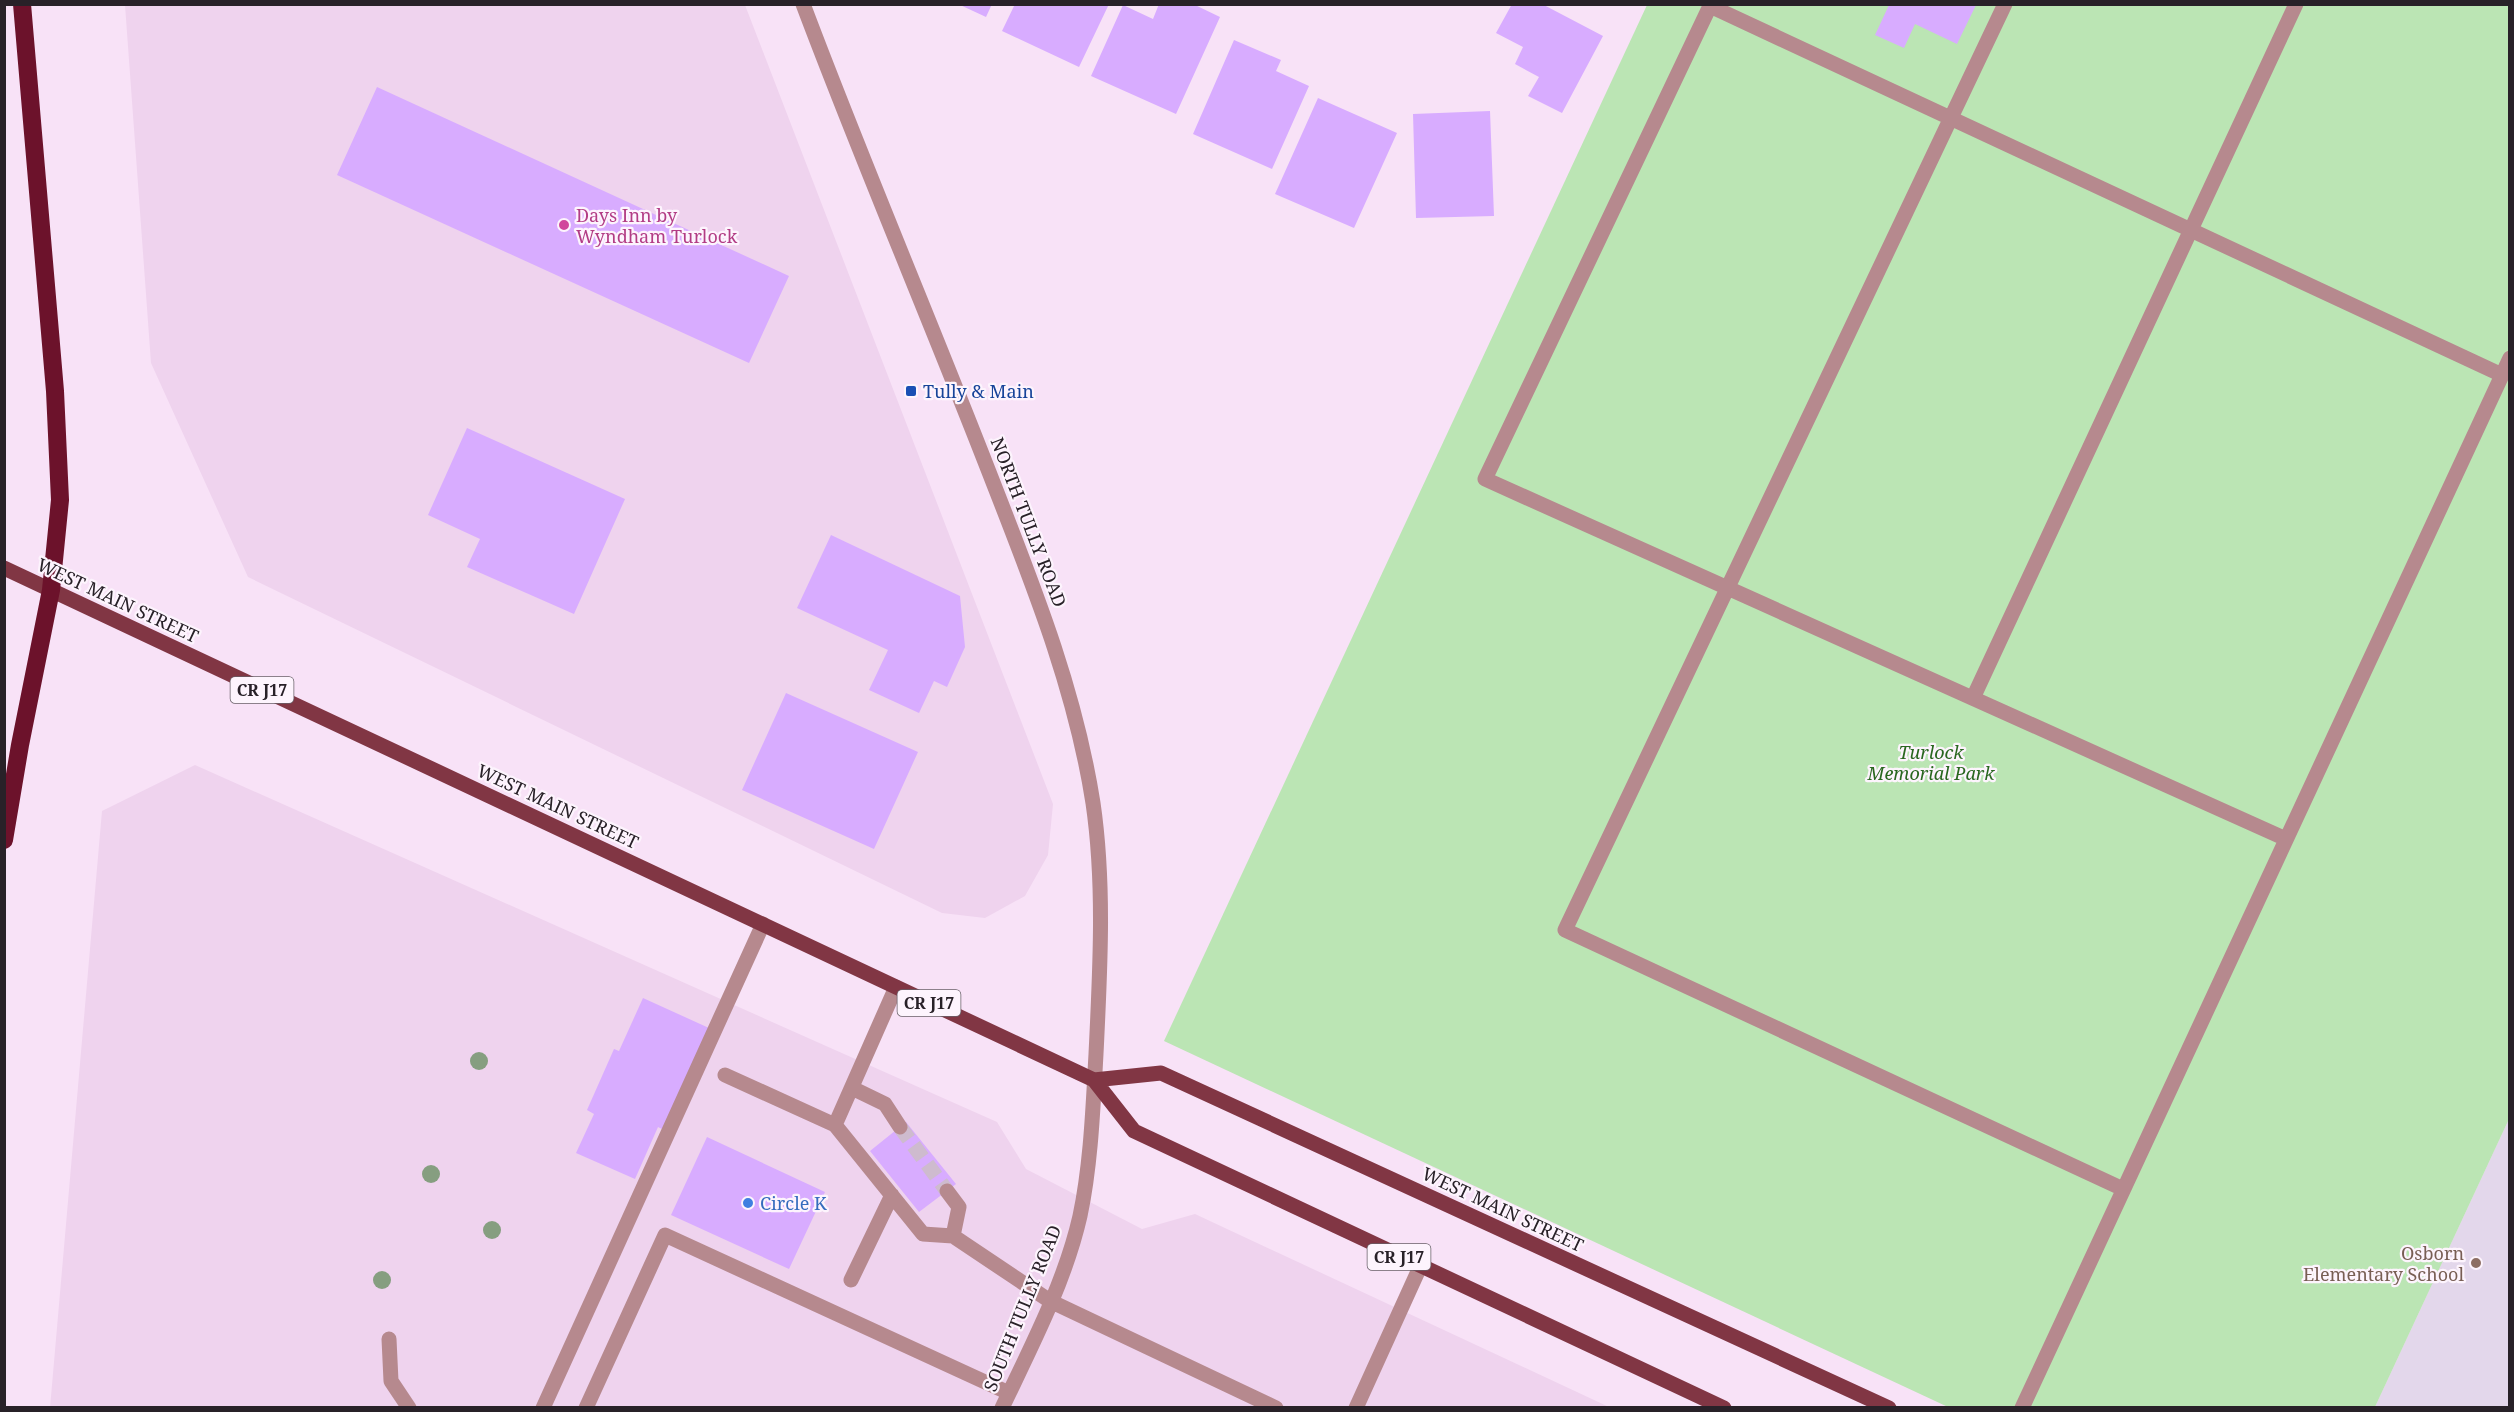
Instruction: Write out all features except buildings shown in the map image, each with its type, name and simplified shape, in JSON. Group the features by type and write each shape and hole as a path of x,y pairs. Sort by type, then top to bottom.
{"highway":[{"path":"4,840 20,745 51,590 59,509 59,454 22,4"}],"main road":[{"name":"WEST MAIN STREET","path":"4,568 1094,1080 1134,1131 1420,1267 1724,1407"},
{"name":"WEST MAIN STREET","path":"1094,1080 1161,1073 1885,1407"}],"street":[{"name":"NORTH TULLY ROAD","path":"802,4 927,312 1030,577 1064,675 1084,757 1097,843 1100,954 1094,1080"},
{"path":"2005,4 1565,930 2123,1189"},
{"path":"1973,698 2296,4"},
{"path":"2286,839 1485,479 1710,6 2502,375"},
{"path":"2022,1407 2510,358"},
{"path":"543,1407 763,924"},
{"path":"835,1125 896,987"},
{"path":"725,1075 835,1125 923,1234 953,1236 1050,1300 1276,1407"},
{"name":"SOUTH TULLY ROAD","path":"1002,1407 1050,1300 1079,1217 1094,1080"},
{"path":"852,1088 885,1104 900,1127"},
{"path":"947,1191 959,1207 953,1236"},
{"path":"851,1280 892,1195"},
{"path":"586,1407 665,1235 1009,1393"},
{"path":"1356,1407 1420,1267"},
{"path":"389,1339 392,1381 409,1407"}],"shaded area":[{"path":"125,5 745,5 1053,804 1048,855 1025,896 985,918 942,913 248,577 151,363"},
{"path":"195,765 997,1122 1026,1169 1142,1229 1195,1214 1609,1407 50,1408 102,811"},
{"name":"Osborn Elementary School","path":"2509,1119 2509,1407 2375,1407"}],"green space":[{"name":"Turlock Memorial Park","path":"1647,5 2509,5 2509,1119 2375,1407 1948,1407 1164,1041"}],"tunnel":[{"path":"900,1127 947,1191"}],"place":[{"name":"Days Inn by Wyndham Turlock","path":"564,225"},
{"name":"Tully & Main","path":"911,391"},
{"name":"Circle K","path":"748,1203"},
{"name":"Osborn Elementary School","path":"2476,1263"}]}
